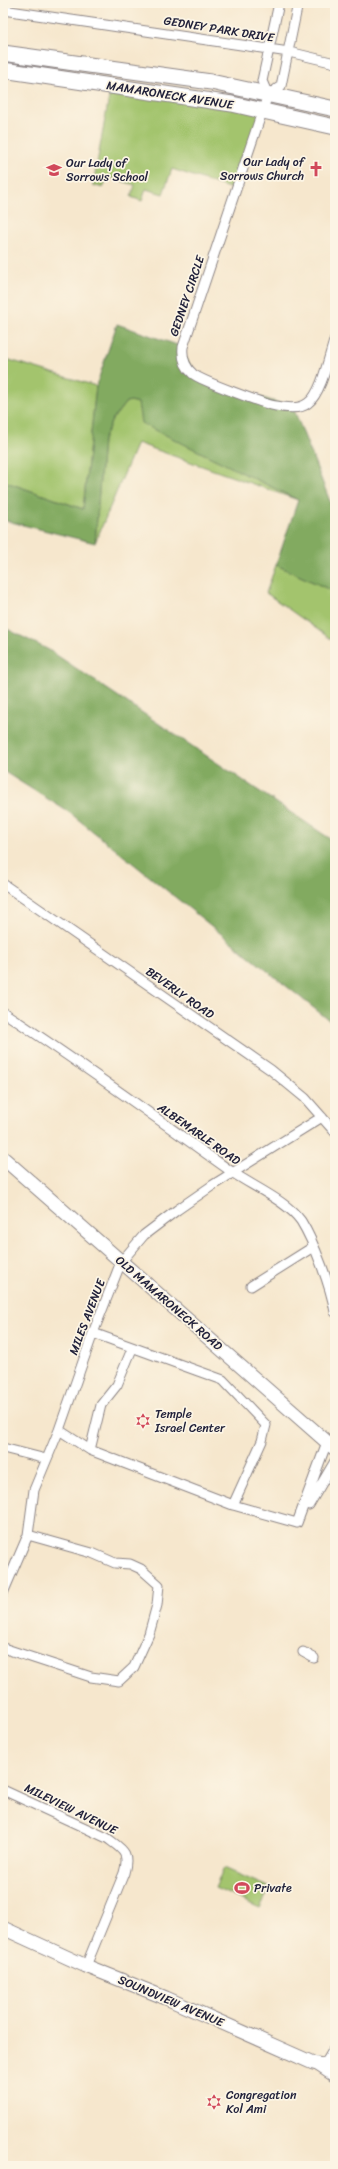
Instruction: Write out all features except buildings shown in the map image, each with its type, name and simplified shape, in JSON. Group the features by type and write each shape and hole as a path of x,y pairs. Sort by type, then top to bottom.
{"main road":[{"name":"MAMARONECK AVENUE","path":"3,53 211,82 335,109"},
{"name":"MAMARONECK AVENUE","path":"3,70 263,110 335,126"},
{"name":"OLD MAMARONECK ROAD","path":"3,1158 331,1445"},
{"name":"SOUNDVIEW AVENUE","path":"3,1928 86,1966 166,1998 313,2063"},
{"path":"313,2063 322,2065 328,2063 335,2051"}],"street":[{"path":"279,3 262,81 268,95 281,86 298,3"},
{"name":"GEDNEY PARK DRIVE","path":"3,10 289,52 335,63"},
{"name":"GEDNEY CIRCLE","path":"268,95 183,346 184,361 188,369 200,379 275,406 301,407 312,400 317,391 335,338"},
{"name":"BEVERLY ROAD","path":"3,884 271,1070 305,1098 335,1132"},
{"name":"ALBEMARLE ROAD","path":"3,1012 63,1052 234,1173 287,1208 300,1221 322,1267 335,1312"},
{"name":"MILES AVENUE","path":"3,1593 4,1583 28,1535 34,1490 59,1430 93,1333 121,1262 144,1235 213,1184 234,1173 322,1117"},
{"path":"251,1286 312,1247"},
{"path":"93,1333 132,1349 223,1380 266,1425 262,1441 233,1505"},
{"path":"90,1450 101,1405 117,1385 132,1349"},
{"path":"59,1430 90,1450 233,1505 298,1523"},
{"path":"298,1523 331,1445"},
{"path":"3,1448 46,1459"},
{"path":"298,1523 335,1461"},
{"path":"3,1648 91,1677 119,1681 134,1668 150,1634 157,1605 159,1585 141,1569 130,1564 115,1563 92,1553 28,1535"},
{"path":"303,1652 314,1658"},
{"name":"MILEVIEW AVENUE","path":"3,1790 107,1838 123,1850 127,1856 128,1861 124,1873 86,1966"},
{"path":"313,2063 335,2078"}],"green space":[{"path":"111,86 263,109 235,190 172,169 163,194 146,189 142,201 131,197 135,185 108,177 103,188 93,185"},
{"path":"117,324 183,347 182,353 200,379 293,407 335,514 335,592 276,565 298,500 141,423 138,403 131,401 126,402 112,420 103,440 95,543 3,520 3,481 83,509 96,386"},
{"path":"3,358 96,386 83,509 3,481"},
{"path":"131,401 138,403 142,423 298,500 137,443 95,543 103,440 112,420 126,402"},
{"path":"276,565 335,592 335,642 266,593"},
{"path":"3,627 49,650 335,842 335,1025 70,813 3,771"},
{"name":"Private","path":"224,1868 270,1888 260,1908 215,1888"}],"place":[{"name":"Our Lady of Sorrows Church","path":"316,169"},
{"name":"Our Lady of Sorrows School","path":"54,170"},
{"name":"Temple Israel Center","path":"143,1421"},
{"name":"Private","path":"242,1888"},
{"name":"Congregation Kol Ami","path":"214,2102"}]}
